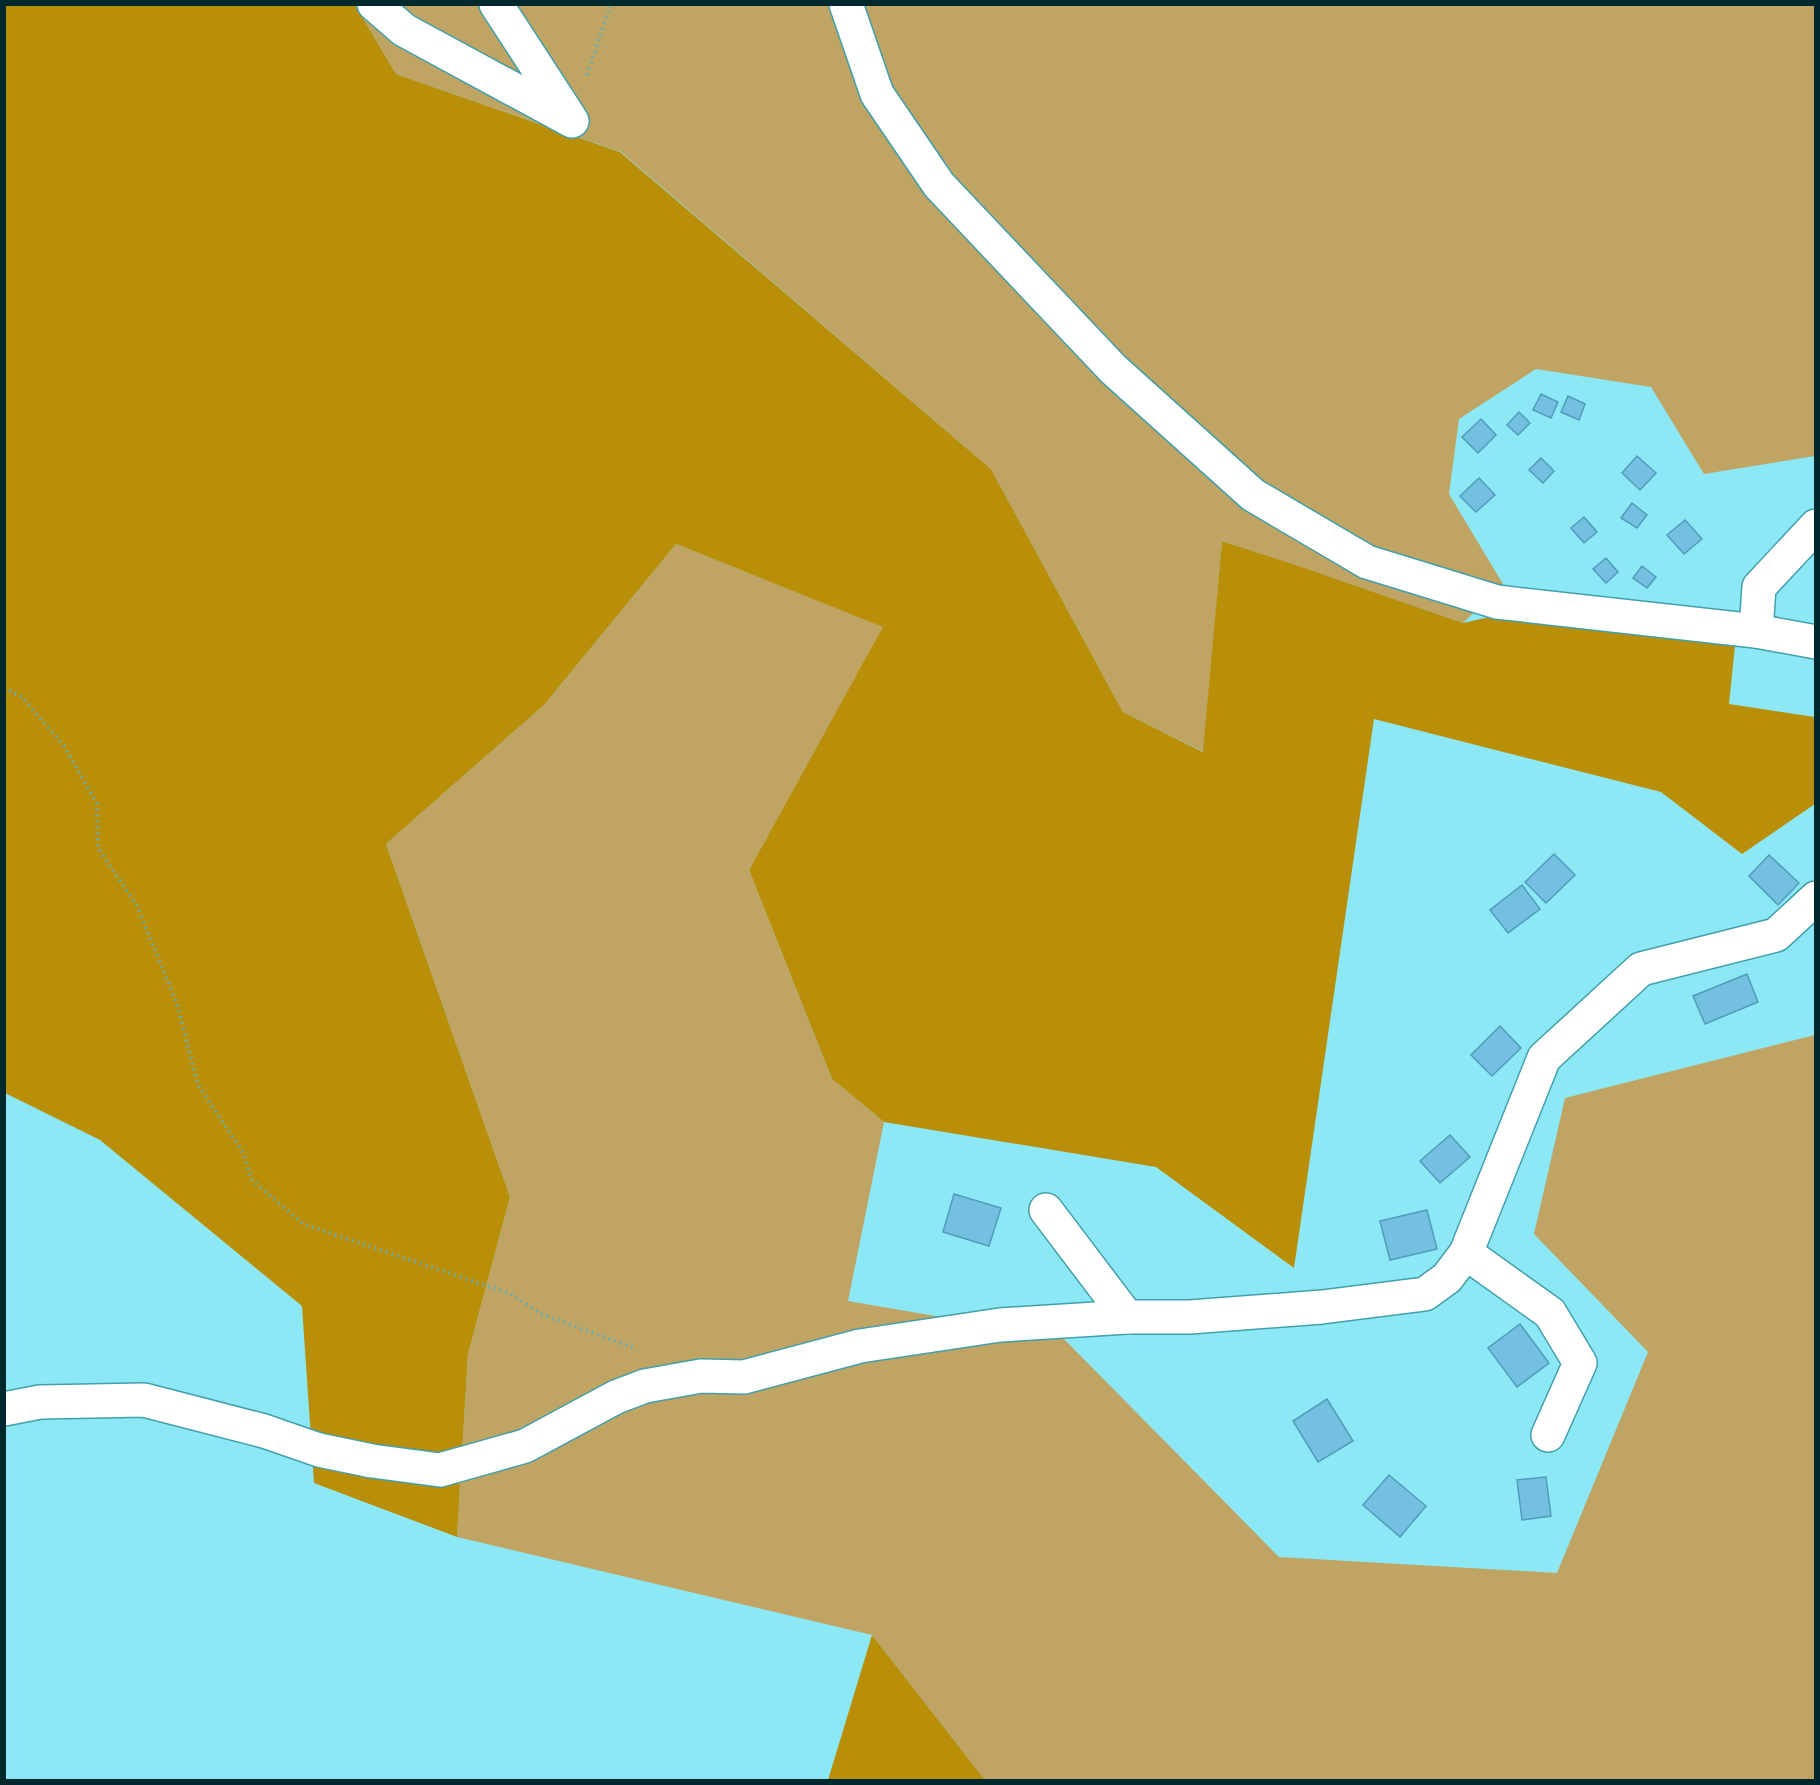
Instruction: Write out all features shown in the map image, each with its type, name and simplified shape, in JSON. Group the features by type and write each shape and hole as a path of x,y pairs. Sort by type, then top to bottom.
{"street":[{"path":"374,4 404,30 572,121"},
{"path":"496,4 572,121"},
{"path":"846,4 876,94 939,185 1113,369 1253,495 1367,562 1497,602 1756,631 1815,642"},
{"path":"1756,631 1759,587 1815,526"},
{"path":"4,1409 40,1402 144,1400 264,1431 319,1450 372,1461 440,1470 525,1446 616,1397 645,1386 700,1376 744,1377 860,1347 1000,1325 1278,1311 1425,1294 1447,1278 1466,1253 1544,1058 1641,969 1776,935 1815,898"},
{"path":"1046,1210 1127,1317"},
{"path":"1466,1253 1550,1313 1580,1363 1548,1435"}],"path":[{"path":"572,121 611,4"},
{"path":"4,688 22,697 64,746 97,804 98,848 137,906 177,1004 198,1085 244,1154 251,1179 303,1224 511,1294 542,1314 648,1353"}],"shaded area":[{"path":"4,5 355,5 396,74 620,152 991,469 1123,712 1203,752 1222,541 1463,623 1494,616 1735,645 1729,704 1815,717 1815,804 1742,854 1661,792 1374,719 1294,1268 1156,1167 884,1122 832,1079 749,870 883,627 676,544 544,705 386,844 510,1197 468,1354 457,1537 314,1483 302,1306 100,1140 5,1093"},
{"path":"355,5 1815,5 1815,456 1704,474 1651,387 1536,369 1459,419 1449,494 1503,584 1463,623 1222,541 1204,752 1123,712 991,469 621,152 396,74"},
{"path":"676,544 884,627 749,870 832,1079 884,1122 848,1301 1063,1338 1279,1557 1557,1573 1648,1352 1534,1234 1565,1098 1815,1035 1815,1780 985,1780 872,1635 457,1537 468,1354 510,1197 386,844 544,705"},
{"path":"872,1635 985,1780 828,1780"}],"building":[{"path":"1541,394 1558,402 1551,418 1533,410"},
{"path":"1568,396 1585,404 1579,420 1561,412"},
{"path":"1519,412 1530,423 1518,435 1507,425"},
{"path":"1481,419 1496,435 1478,453 1462,437"},
{"path":"1637,456 1656,473 1640,490 1622,473"},
{"path":"1541,458 1554,471 1543,483 1529,470"},
{"path":"1479,478 1495,495 1476,512 1460,496"},
{"path":"1632,503 1647,515 1637,528 1621,518"},
{"path":"1584,517 1597,532 1584,543 1571,528"},
{"path":"1685,520 1702,539 1684,554 1667,535"},
{"path":"1606,558 1618,572 1606,583 1593,569"},
{"path":"1642,566 1656,577 1647,588 1633,578"},
{"path":"1554,854 1575,875 1546,903 1525,882"},
{"path":"1769,855 1799,883 1778,905 1749,876"},
{"path":"1522,885 1540,909 1508,933 1490,910"},
{"path":"1747,974 1758,1002 1705,1024 1693,996"},
{"path":"1500,1026 1521,1048 1492,1076 1471,1055"},
{"path":"1450,1135 1470,1157 1440,1183 1420,1161"},
{"path":"954,1194 1001,1208 989,1246 943,1232"},
{"path":"1427,1210 1437,1249 1390,1260 1380,1221"},
{"path":"1520,1324 1549,1363 1517,1387 1488,1348"},
{"path":"1327,1399 1353,1441 1318,1462 1293,1421"},
{"path":"1389,1475 1426,1506 1400,1537 1363,1505"},
{"path":"1546,1477 1551,1516 1522,1520 1517,1480"}]}
